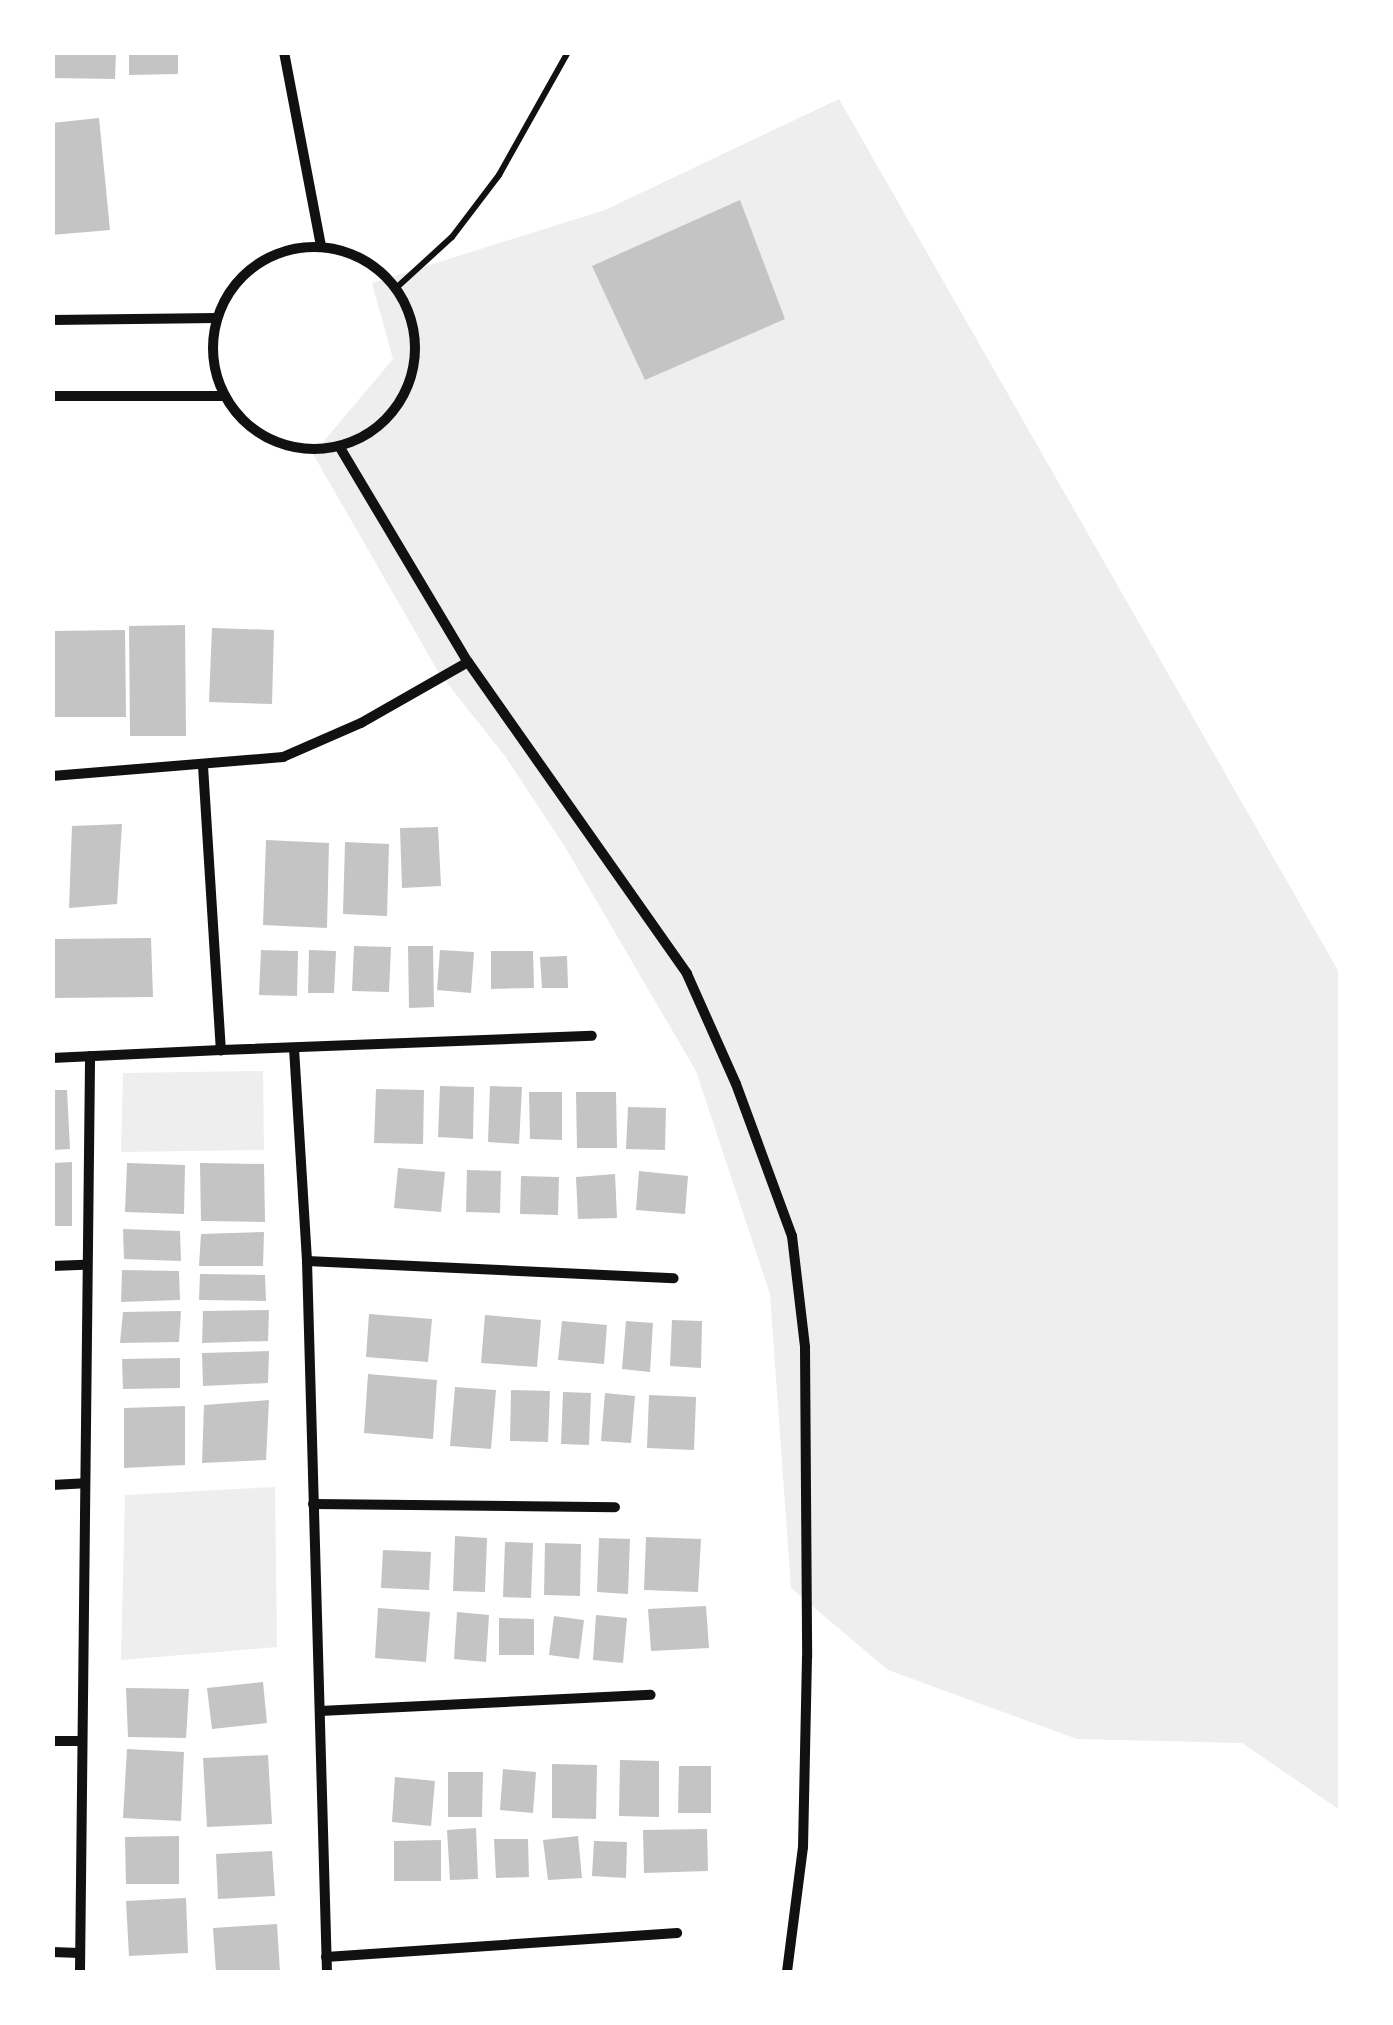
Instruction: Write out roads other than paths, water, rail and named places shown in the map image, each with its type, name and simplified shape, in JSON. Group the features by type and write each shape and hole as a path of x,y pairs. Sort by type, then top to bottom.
{"street":[{"path":"284,52 321,246"},
{"path":"321,246 370,264 396,289 412,324 408,383 374,429 338,446 317,449 274,441 254,430 225,396 213,358 217,318 239,278 256,264 287,250 321,246"},
{"path":"52,320 217,318"},
{"path":"52,396 225,396"},
{"path":"338,446 468,662 687,974 736,1084 792,1236 804,1347 806,1658 803,1847 787,1972"},
{"path":"52,776 283,758 361,723 468,662"},
{"path":"202,766 221,1050"},
{"path":"52,1058 592,1036"},
{"path":"294,1048 307,1261 326,1972"},
{"path":"80,1972 90,1056"},
{"path":"307,1261 674,1278"},
{"path":"52,1266 86,1265"},
{"path":"52,1484 84,1483"},
{"path":"313,1504 615,1507"},
{"path":"320,1711 651,1695"},
{"path":"52,1740 82,1741"},
{"path":"326,1957 677,1933"},
{"path":"52,1952 80,1953"}]}
